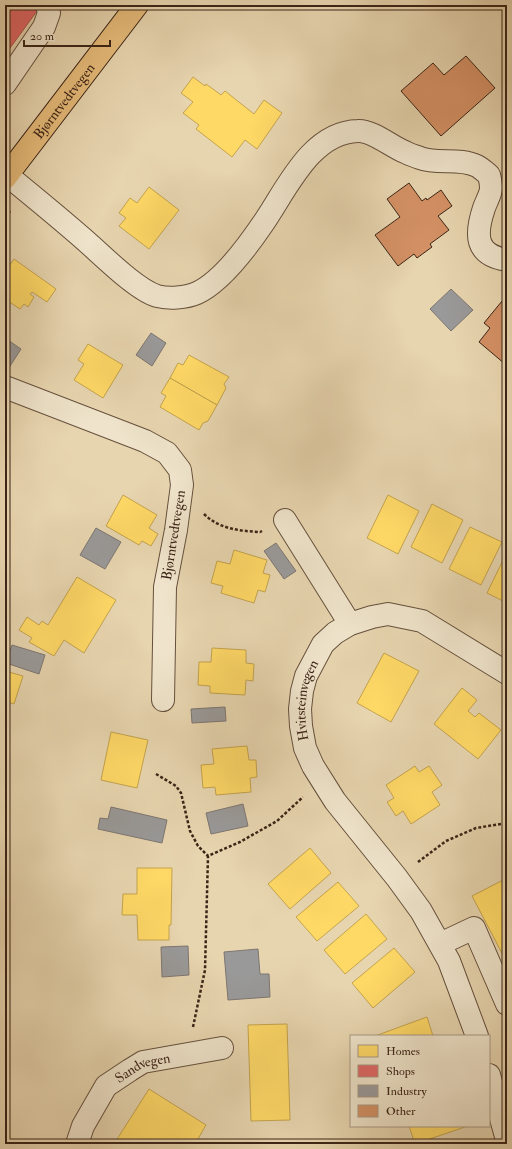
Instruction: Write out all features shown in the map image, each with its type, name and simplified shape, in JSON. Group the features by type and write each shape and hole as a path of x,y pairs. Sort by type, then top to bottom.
{"main road":[{"name":"Bjørntvedtvegen","path":"6,177 137,5"}],"street":[{"path":"5,84 44,27 49,13 47,5"},
{"path":"6,177 144,289 158,296 179,298 196,293 212,283 236,260 262,225 304,161 320,145 341,133 360,130 423,159 439,162 461,162 477,166 489,175 491,188 483,210 478,235 484,251 496,258 507,260"},
{"name":"Bjørntvedtvegen","path":"5,387 145,441 168,453 180,470 182,485 176,530 165,587 164,700"},
{"path":"285,520 350,624"},
{"name":"Hvitsteinvegen","path":"476,1035 449,961 421,910 335,802 313,766 305,748 300,709 302,691 306,676 323,644 350,624 388,614 422,621 507,673"},
{"path":"440,944 474,928 507,1004"},
{"name":"Sandvegen","path":"77,1144 83,1126 106,1086 143,1062 222,1048"},
{"path":"490,1079 507,1140"}],"path":[{"path":"182,485 206,516 222,526 238,531 260,532 285,520"},
{"path":"156,774 176,786 181,793 190,831 198,846 208,856 206,970 188,1054"},
{"path":"208,856 240,842 277,821 321,780"},
{"path":"397,878 446,841 476,828 507,823"}],"building: Homes":[{"path":"193,77 221,95 225,91 254,114 264,100 282,113 257,149 245,140 232,157 196,129 199,125 183,113 193,102 181,93"},
{"path":"149,187 179,210 149,249 119,226 126,218 119,213 130,198 137,203"},
{"path":"14,259 56,289 47,302 32,292 30,294 34,297 28,307 24,304 20,309 5,299 5,272"},
{"path":"88,344 123,365 103,398 74,380 84,364 78,360"},
{"path":"189,355 229,377 224,384 226,388 217,405 170,378 178,363 183,365"},
{"path":"170,378 217,405 208,421 203,423 199,430 160,407 166,396 161,393"},
{"path":"123,495 157,515 149,528 158,534 151,546 142,541 139,545 106,526"},
{"path":"388,495 419,511 398,554 367,538"},
{"path":"432,504 463,520 442,563 411,547"},
{"path":"470,527 502,542 481,585 449,569"},
{"path":"234,550 267,560 263,573 270,575 265,592 258,590 254,603 221,593 223,586 211,583 217,561 230,564"},
{"path":"507,552 507,603 487,593"},
{"path":"77,577 116,600 84,653 64,640 54,656 29,642 32,638 19,630 27,617 39,625 42,621 48,625"},
{"path":"212,648 246,650 246,663 254,664 253,681 246,680 245,695 210,693 210,686 198,685 199,662 211,662"},
{"path":"384,653 419,671 391,722 357,703"},
{"path":"5,671 23,676 14,704 5,701"},
{"path":"462,688 477,700 468,711 475,717 479,713 501,730 478,759 434,724"},
{"path":"111,732 148,740 137,788 101,780"},
{"path":"247,746 249,760 256,760 257,777 250,778 251,792 216,795 215,787 203,788 201,765 214,764 212,749"},
{"path":"415,766 419,772 429,766 442,785 432,792 440,805 411,824 403,811 396,816 387,802 394,798 386,785"},
{"path":"310,848 331,873 290,909 268,884"},
{"path":"137,868 172,868 171,925 169,925 169,940 138,940 137,915 122,915 123,894 137,894"},
{"path":"507,878 507,956 504,957 472,896"},
{"path":"338,882 359,906 317,941 296,917"},
{"path":"366,914 387,939 345,974 324,950"},
{"path":"394,948 415,972 373,1008 352,983"},
{"path":"427,1017 433,1035 378,1035"},
{"path":"287,1024 290,1120 251,1121 248,1025"},
{"path":"149,1089 206,1125 195,1144 172,1144 167,1140 164,1144 114,1144"},
{"path":"409,1127 465,1127 415,1144"}],"building: Shops":[{"path":"5,5 29,5 37,11 5,55"}],"building: Industry":[{"path":"451,289 473,310 451,331 430,309"},
{"path":"151,333 166,343 152,366 136,355"},
{"path":"5,338 21,349 5,374"},
{"path":"96,528 121,542 105,569 80,555"},
{"path":"276,543 296,571 284,579 264,551"},
{"path":"12,645 45,655 39,674 6,663 5,650 10,651"},
{"path":"225,707 226,721 192,723 191,709"},
{"path":"243,804 248,826 211,834 206,813"},
{"path":"111,807 167,820 162,843 98,829 100,818 108,819"},
{"path":"188,946 189,975 162,977 161,947"},
{"path":"258,949 260,974 269,974 270,997 228,1000 224,952"}],"building: Other":[{"path":"466,56 495,88 441,136 401,91 433,63 444,75"},
{"path":"409,183 422,201 426,198 427,200 441,190 452,206 438,216 449,230 430,244 432,247 417,258 414,254 398,266 375,235 400,217 387,199"},
{"path":"507,295 507,361 505,364 479,342 490,328 484,323"}]}
